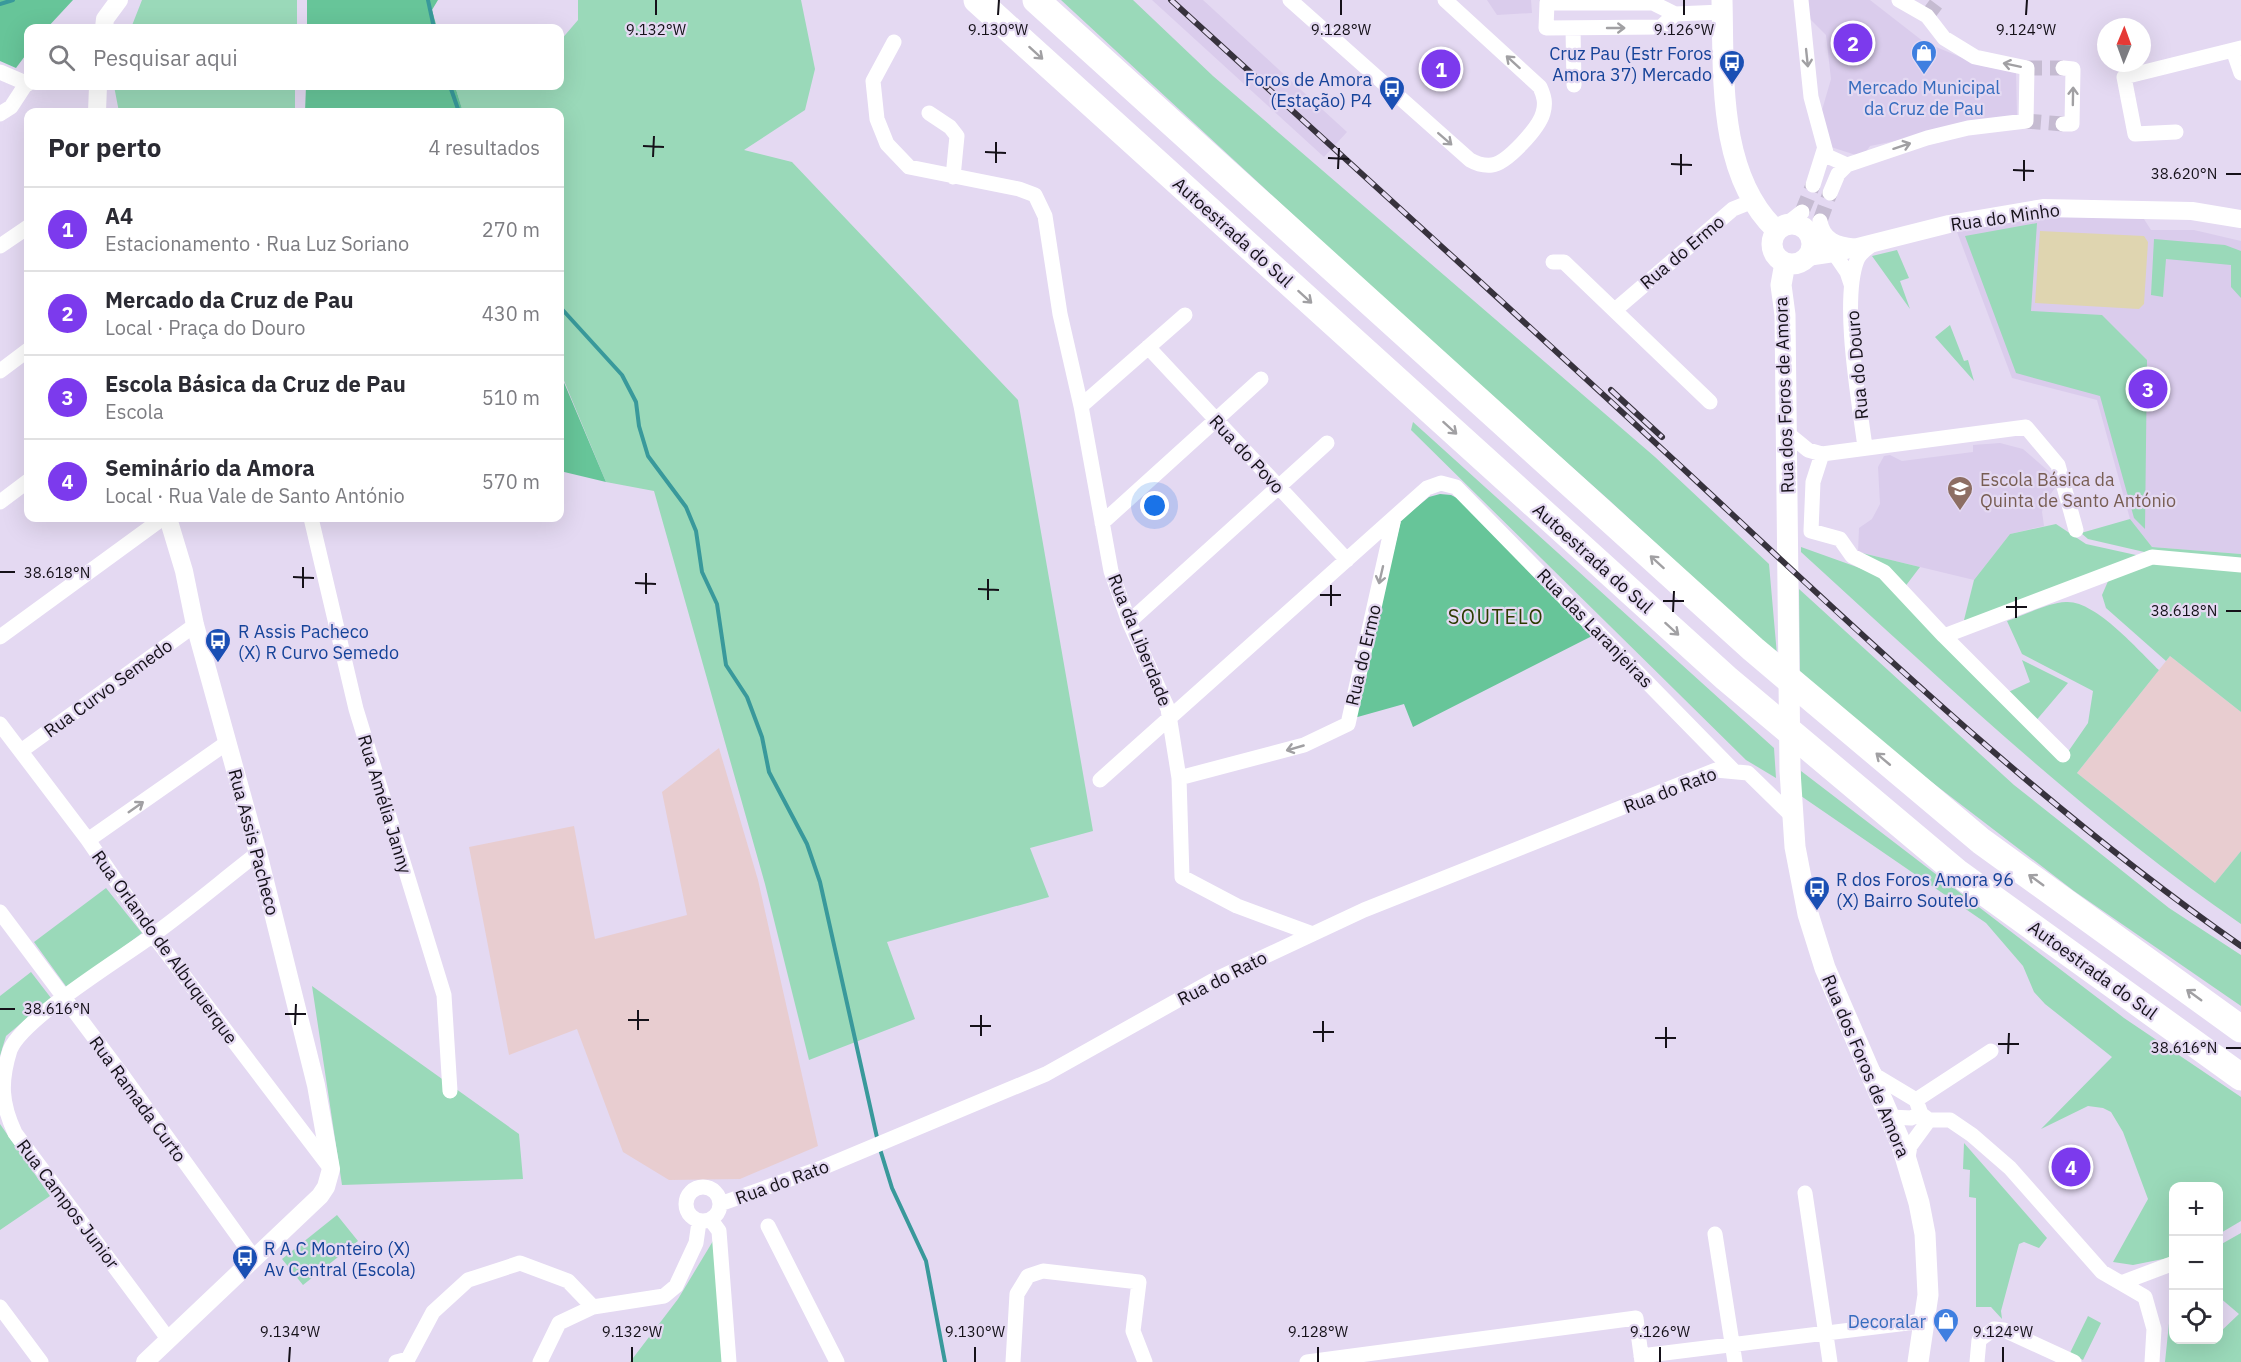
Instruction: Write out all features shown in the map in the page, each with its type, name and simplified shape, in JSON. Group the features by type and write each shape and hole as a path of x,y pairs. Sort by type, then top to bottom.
{"highway":[{"name":"Autoestrada do Sul","path":"977,0 1726,678 1958,873 2241,1077"},
{"path":"1036,0 1753,649 1981,841 2241,1029"}],"main road":[{"path":"1722,6 1726,116 1730,141 1761,216 1789,222 1801,225 1813,239 1796,264 1785,263 1772,249 1789,222"},
{"name":"Rua dos Foros de Amora","path":"1785,263 1781,285 1785,315 1792,817 1802,886 1814,934 1838,1003 1890,1116 1907,1163 1925,1234 1928,1295 1918,1362"}],"street":[{"path":"104,24 105,19 119,0"},
{"path":"1290,0 1470,160 1480,165 1501,162 1538,124 1543,115 1544,94 1540,87 1445,0"},
{"path":"1801,0 1811,97 1824,150 1827,156 1847,165"},
{"path":"1830,193 1838,174 1847,165 1927,138 1968,128 2026,121 2027,68 1975,57 1944,38 1927,16 1899,0"},
{"path":"1675,14 1653,3 1547,1 1546,28 1660,27 1675,14 1722,6"},
{"path":"1573,28 1574,86"},
{"path":"894,42 873,81 878,119 887,144 909,167 953,177 957,136 950,127 929,113"},
{"path":"2176,132 2134,134 2124,77 2237,49 2241,73"},
{"path":"2062,124 2072,124 2073,69 2063,68"},
{"path":"0,72 24,83"},
{"path":"0,114 11,107 24,88"},
{"path":"98,90 98,108"},
{"path":"1813,185 1824,150"},
{"name":"Rua da Liberdade","path":"953,177 1019,189 1035,195 1045,216 1060,314 1081,405 1111,571 1129,622 1170,718 1179,778 1182,878 1237,906 1313,934"},
{"name":"Rua do Ermo","path":"1615,310 1733,209 1753,201"},
{"name":"Rua do Minho","path":"1813,239 1835,249 1865,245 1949,224 2043,208 2192,211 2240,215"},
{"path":"0,246 24,229"},
{"path":"1813,239 1825,235 1835,249 1851,284"},
{"path":"1851,284 1859,256 1865,245"},
{"path":"1553,262 1564,262 1710,402"},
{"name":"Rua do Douro","path":"1851,284 1853,348 1865,447"},
{"path":"1081,405 1185,315"},
{"name":"Rua do Povo","path":"1148,347 1347,560"},
{"path":"0,371 24,353"},
{"path":"1102,523 1261,379"},
{"path":"1786,432 1808,450 1822,454 2026,427 2058,465 2076,530"},
{"path":"1129,622 1327,443"},
{"path":"1822,454 1813,482 1811,531 1840,539 1852,556 1884,572 1944,636 2063,755"},
{"name":"Rua das Laranjeiras","path":"1394,518 1427,488 1441,483 1456,487 1733,770 1748,773 1792,817"},
{"path":"0,502 24,484"},
{"path":"1100,780 1394,518"},
{"name":"Rua do Ermo","path":"1179,778 1304,745 1347,724 1394,518"},
{"path":"0,637 158,522"},
{"name":"Rua Assis Pacheco","path":"169,522 258,853 316,1085 330,1169"},
{"name":"Rua Amélia Janny","path":"312,522 356,709 444,995 450,1091"},
{"path":"1944,636 2152,556 2241,565"},
{"name":"Rua Curvo Semedo","path":"21,751 195,625"},
{"name":"Rua Orlando de Albuquerque","path":"0,724 88,840 153,935 330,1169"},
{"path":"88,840 228,742"},
{"name":"Rua do Rato","path":"720,1204 824,1167 1046,1074 1212,981 1364,910 1716,770 1733,770"},
{"name":"Rua Campos Junior","path":"169,1340 15,1133 3,1107 3,1074 10,1047 30,1025 153,935 258,853"},
{"name":"Rua Ramada Curto","path":"0,912 254,1258"},
{"path":"1890,1116 1911,1118 1922,1111 1991,1051"},
{"path":"1862,1056 1876,1076 1922,1111 1950,1120 1972,1135 2010,1168 2102,1272 2145,1298 2154,1329 2152,1362"},
{"path":"1907,1163 1910,1146 1922,1111"},
{"path":"145,1362 320,1196 326,1187 330,1169"},
{"path":"540,1362 559,1323 593,1307 664,1296 676,1286 705,1221 719,1210 720,1198 712,1188 700,1185 689,1192 684,1203 688,1215 705,1221 719,1231 729,1362"},
{"path":"1805,1194 1828,1333 1830,1362"},
{"path":"768,1226 837,1362"},
{"path":"1715,1234 1735,1362"},
{"path":"404,1361 433,1312 468,1280 520,1263 568,1281 593,1307"},
{"path":"2121,1283 2169,1265"},
{"path":"1012,1362 1017,1293 1028,1276 1043,1271 1139,1282 1133,1331 1145,1362"},
{"path":"0,1307 41,1362"},
{"path":"1307,1362 1636,1318 1642,1359 1732,1344 1924,1321"},
{"path":"1977,1362 1979,1340 1994,1329 2004,1330 2074,1362"}],"shaded area":[{"path":"1152,0 1203,0 1347,132 1324,157"},
{"path":"1487,0 1531,0 1532,13 1497,15"},
{"name":"Mercado Municipal da Cruz de Pau","path":"1807,0 1870,0 1924,42 1982,66 2016,72 2017,117 1870,146 1862,157 1831,147 1820,117 1831,79 1826,35 1808,17"},
{"path":"2051,216 2144,219 2151,230 2194,230 2241,241 2241,554 2152,547 2130,519 2097,400 2012,378 1957,232 2013,220"},
{"name":"Escola Básica da Quinta de Santo António","path":"2000,443 2023,449 2054,476 2055,488 2044,503 2042,512 2044,526 2010,534 1974,580 1858,552 1859,528 1872,519 1880,504 1878,467 1884,456 1890,455 1902,461 1973,452 1973,445"},
{"path":"2170,656 2241,712 2241,851 2215,883 2077,773"},
{"path":"719,748 758,880 818,1146 740,1179 669,1180 623,1152 577,1029 509,1055 469,847 574,826 595,939 687,915 662,792"}],"green space":[{"path":"0,0 73,0 51,24 24,24 24,57 16,68 0,61"},
{"path":"142,0 297,0 297,24 133,24"},
{"path":"307,0 438,0 432,10 436,24 307,24"},
{"path":"578,0 801,0 815,69 805,110 744,150 792,162 1018,400 1093,831 1030,848 1049,897 887,942 915,1019 809,1060 765,884 654,491 606,482 564,381 564,108 462,108 456,90 564,90 564,36 578,20"},
{"path":"1061,0 1133,0 1213,76 1655,457 1769,564 1777,655 1609,500 1423,335"},
{"path":"115,90 295,90 295,108 118,108"},
{"path":"306,90 456,90 462,108 305,108"},
{"path":"2037,223 2031,311 2102,315 2147,360 2145,529 2134,518 2100,396 2016,373 1965,236"},
{"path":"2154,239 2225,245 2241,251 2241,298 2231,287 2231,265 2166,259 2163,297 2151,295"},
{"path":"1897,250 1909,278 1900,281 1910,309 1872,256"},
{"path":"1950,325 1964,361 1968,360 1974,381 1935,337"},
{"path":"564,382 606,482 564,472"},
{"path":"1413,422 1774,748 1776,778 1746,760 1411,430"},
{"path":"1440,494 1451,495 1461,500 1594,635 1413,727 1404,704 1354,718 1401,520 1429,497"},
{"path":"2130,519 2152,547 2241,554 2241,562 2153,554 2088,539 2081,533"},
{"path":"2056,524 2086,544 2145,557 1973,622 1964,620 1974,580 2010,534"},
{"path":"1801,547 1882,576 2063,759 2088,723 2093,691 2022,654 2007,621 2044,607 2066,602 2090,609 2116,628 2159,670 2077,773 2215,883 2241,851 2241,924 2125,838 2015,746 1801,552"},
{"path":"1858,552 1920,567 1904,588"},
{"path":"2153,561 2241,571 2241,712 2170,656 2166,661 2106,608 2102,595 2109,579"},
{"path":"1799,589 2014,785 2169,908 2241,955 2241,1006 2074,891 1912,767 1800,676"},
{"path":"2022,660 2068,683 2034,723 2004,694 2030,682"},
{"path":"1801,771 2124,1018 2241,1097 2241,1221 2223,1232 2223,1182 2169,1182 2169,1258 2133,1265 2113,1262 2148,1199 2123,1132 2111,1112 2103,1108 2088,1106 2041,1129 2112,1057 2045,1004 2034,992 2023,966 1986,923 1801,796"},
{"path":"106,888 142,933 68,989 34,942"},
{"path":"31,972 51,998 6,1036 0,1056 0,996"},
{"path":"312,986 519,1134 523,1179 342,1185"},
{"path":"0,1124 50,1196 0,1230"},
{"path":"1964,1143 2047,1238 2039,1248 2024,1242 2019,1244 2001,1311 2002,1319 1991,1307 1976,1307 1976,1198 1969,1197 1970,1170 1963,1169"},
{"path":"337,1215 358,1241 303,1285 282,1259"},
{"path":"719,1231 729,1362 630,1362 678,1299"},
{"path":"2241,1233 2241,1362 2165,1362 2169,1323 2169,1344 2223,1344 2223,1329 2239,1314 2223,1300 2223,1243"},
{"path":"2088,1316 2101,1323 2083,1360 2070,1353"}],"sand":[{"path":"2040,231 2144,236 2148,242 2144,304 2139,309 2035,303"}],"waterway":[{"path":"0,4 13,0"},
{"path":"428,0 433,24"},
{"path":"451,90 458,108"},
{"path":"564,311 622,375 636,402 639,426 648,456 686,507 696,531 702,572 717,604 726,665 747,697 762,737 769,772 807,844 820,882 878,1142"},
{"path":"880,1149 892,1188 926,1261 945,1362"}],"tunnel":[{"path":"1927,16 1939,0"},
{"path":"2027,68 2063,68"},
{"path":"2026,121 2063,124"},
{"path":"1802,212 1813,185"},
{"path":"1820,221 1830,193"}],"railway":[{"path":"1171,0 1561,356 1889,660 2026,780 2096,837 2241,946"},
{"path":"1611,390 1662,437"}],"place":[{"name":"Mercado da Cruz de Pau","path":"1853,43"},
{"name":"A4","path":"1441,69"},
{"name":"Mercado Municipal da Cruz de Pau","path":"1924,76"},
{"name":"Cruz Pau (Estr Foros Amora 37) Mercado","path":"1732,86"},
{"name":"Foros de Amora (Estação) P4","path":"1392,112"},
{"name":"Escola Básica da Cruz de Pau","path":"2148,389"},
{"name":"Escola Básica da Quinta de Santo António","path":"1960,512"},
{"name":"R Assis Pacheco (X) R Curvo Semedo","path":"218,664"},
{"name":"R dos Foros Amora 96 (X) Bairro Soutelo","path":"1817,912"},
{"name":"Seminário da Amora","path":"2071,1167"},
{"name":"R A C Monteiro (X) Av Central (Escola)","path":"245,1281"},
{"name":"Decoralar","path":"1946,1344"}],"district":[{"name":"SOUTELO","path":"1496,616"}]}
